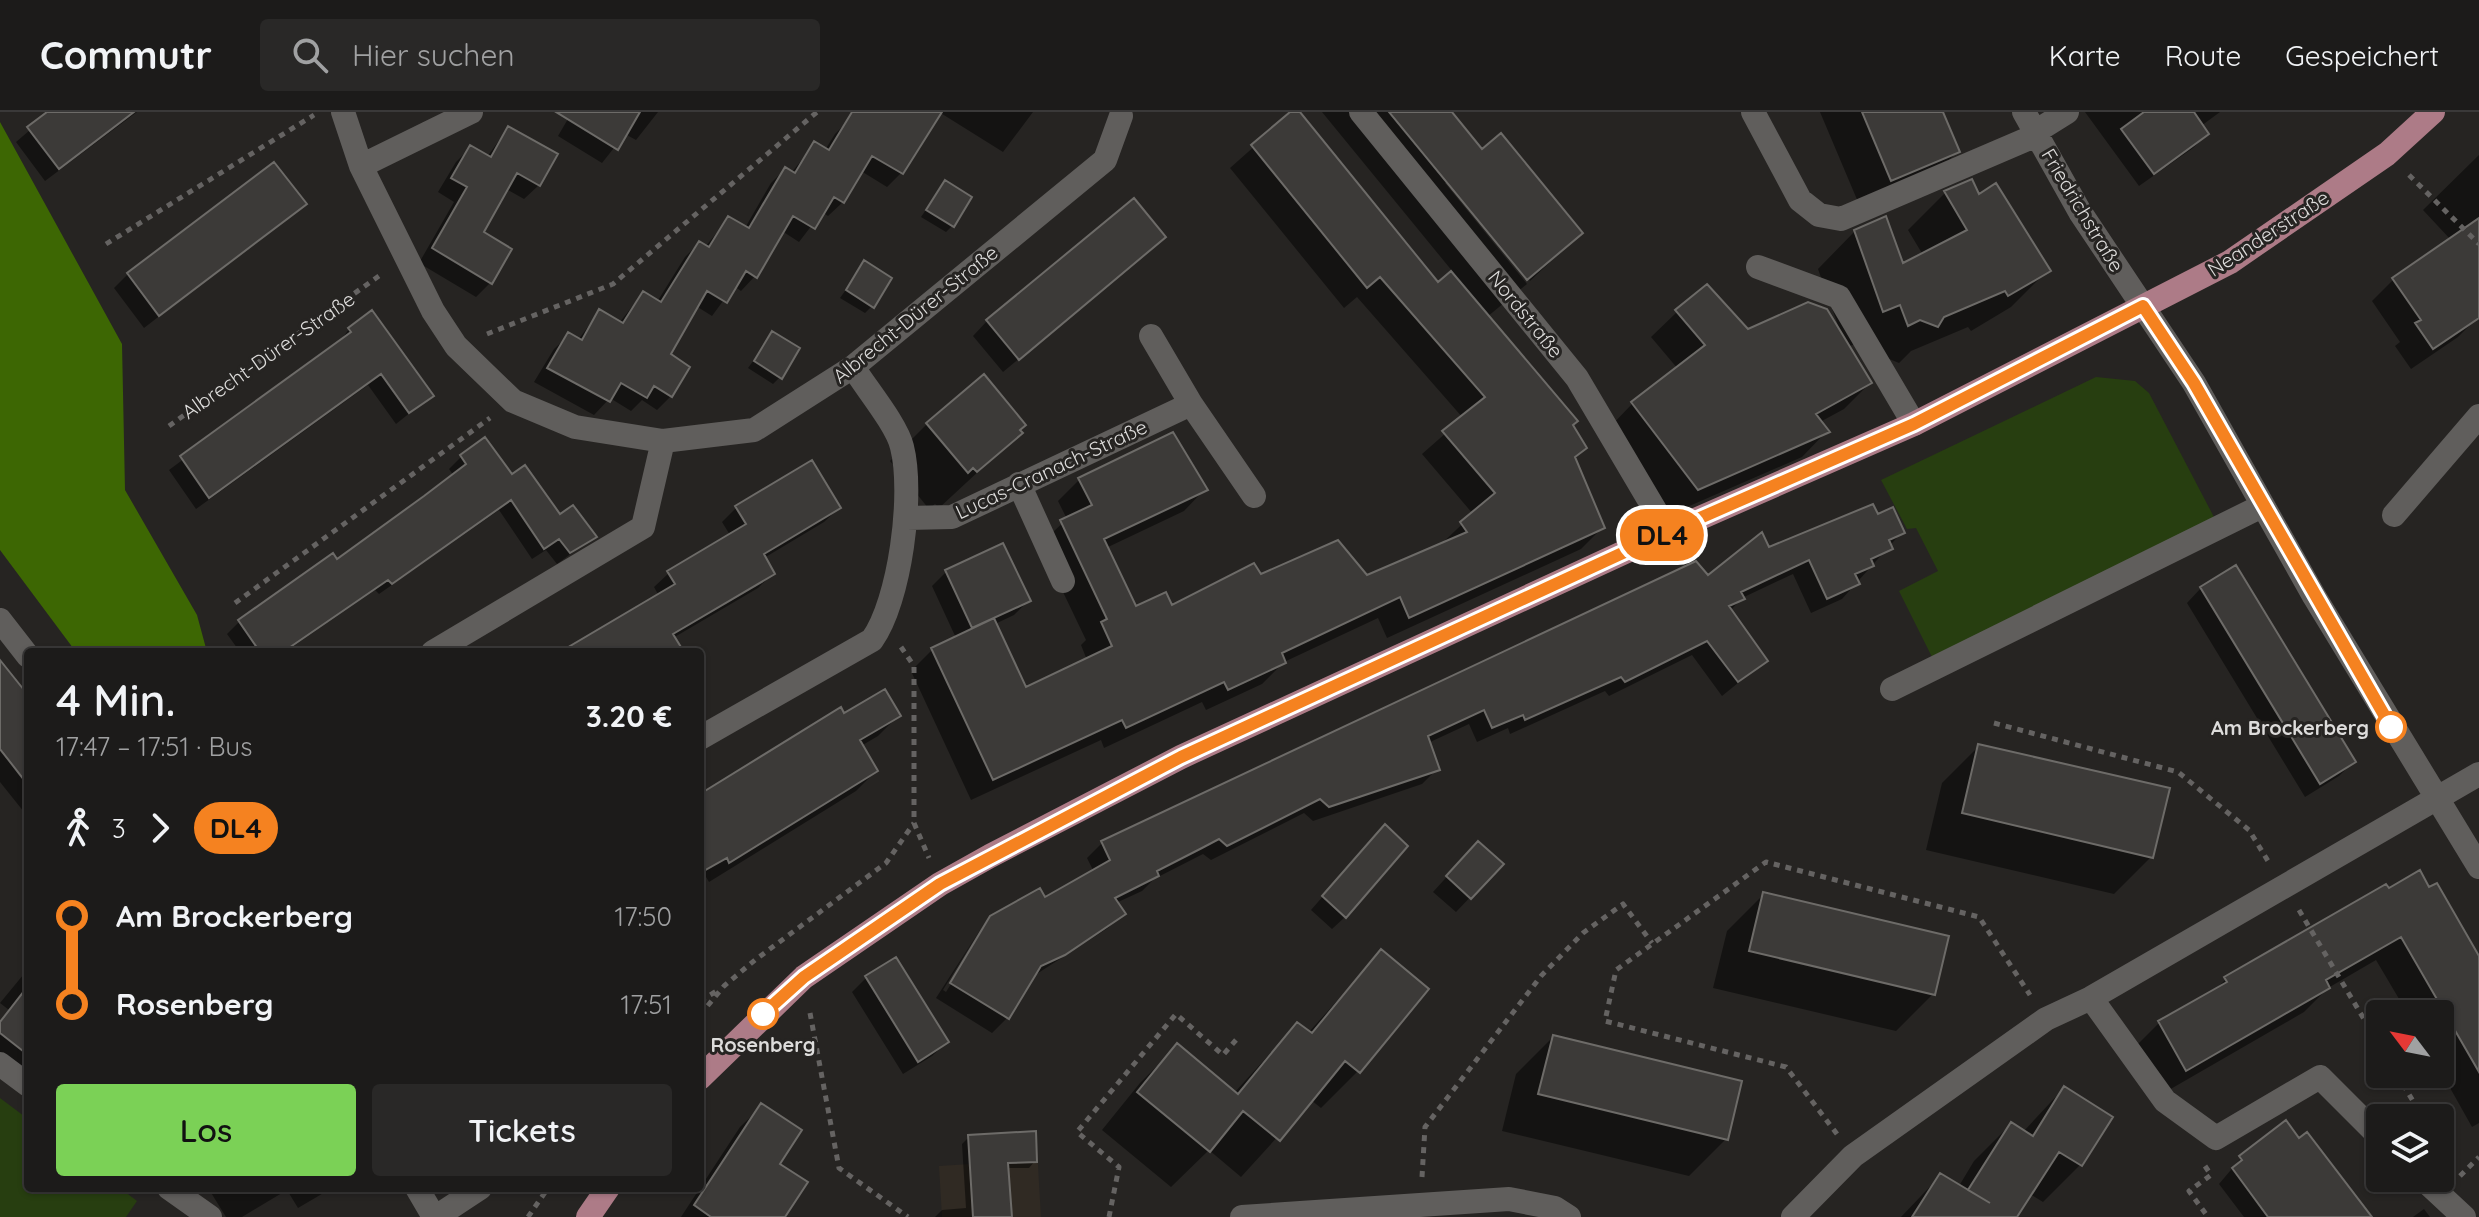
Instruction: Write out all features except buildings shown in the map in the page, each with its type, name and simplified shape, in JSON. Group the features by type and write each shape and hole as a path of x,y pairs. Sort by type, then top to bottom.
{"main road":[{"name":"Neanderstraße","path":"704,1074 804,977 940,884 1181,757 1668,532 1914,424 2230,262 2387,154 2433,112"},
{"path":"588,1217 605,1192"}],"street":[{"name":"Albrecht-Dürer-Straße","path":"343,112 361,166 433,311 456,346 513,401 575,427 663,441 754,430 853,367 1105,160 1121,116"},
{"path":"361,166 471,112"},
{"name":"Nordstraße","path":"1361,112 1577,378 1668,532"},
{"path":"1753,112 1800,200 1819,215 1841,219 2067,112"},
{"name":"Friedrichstraße","path":"2032,126 2080,212 2194,383 2262,506 2479,867"},
{"path":"1758,267 1839,297 1914,424"},
{"path":"1151,336 1191,404 1254,496"},
{"path":"704,736 872,640 884,623 907,518 902,445 853,367"},
{"name":"Lucas-Cranach-Straße","path":"907,518 952,517 1191,404"},
{"path":"2394,515 2479,416"},
{"path":"440,648 643,527 663,441"},
{"path":"1019,484 1063,581"},
{"path":"1892,689 2262,506"},
{"path":"0,620 24,651"},
{"path":"1793,1217 1853,1156 2046,1019 2091,998 2479,774"},
{"path":"2091,998 2165,1101 2216,1138 2320,1077 2366,1123"},
{"path":"0,1064 24,1082"},
{"path":"175,1192 210,1217"},
{"path":"419,1192 435,1217 474,1192"},
{"path":"2437,1192 2464,1217"},
{"path":"1242,1217 1509,1199 1555,1208 1569,1217"}],"path":[{"path":"106,244 318,112"},
{"path":"456,346 613,284 817,112"},
{"path":"2387,154 2479,244"},
{"name":"Albrecht-Dürer-Straße","path":"169,426 407,257"},
{"path":"235,603 513,401"},
{"path":"704,998 886,863 914,823 914,666 884,623"},
{"path":"1994,723 2178,772 2249,830 2366,1023"},
{"path":"1853,1156 1786,1067 1605,1021 1616,970 1766,862 1979,917 2046,1019"},
{"path":"1421,1206 1425,1127 1541,976 1583,933 1623,904 1652,943"},
{"path":"704,1010 724,986"},
{"path":"1109,1217 1119,1167 1077,1132 1176,1014 1223,1055 1236,1040"},
{"path":"814,1030 839,1168 908,1217"},
{"path":"528,1217 545,1192"}],"shaded area":[{"path":"1036,1131 1041,1217 942,1217 939,1166 970,1164 968,1135"}],"green space":[{"path":"0,122 122,344 125,490 197,615 206,648 73,648 0,550"},
{"path":"2096,377 2135,381 2149,393 2215,519 1932,657 1899,591 1938,571 1916,528 1907,529 1881,480"},
{"path":"0,1098 24,1116 24,1192 125,1192 137,1201 126,1217 0,1217"}],"bus line":[{"name":"DL4","path":"763,1014 804,977 940,884 1181,757 1668,532 1914,424 2143,306 2194,383 2391,727"}],"place":[{"name":"Am Brockerberg","path":"2391,727"},
{"name":"Rosenberg","path":"763,1014"}]}
